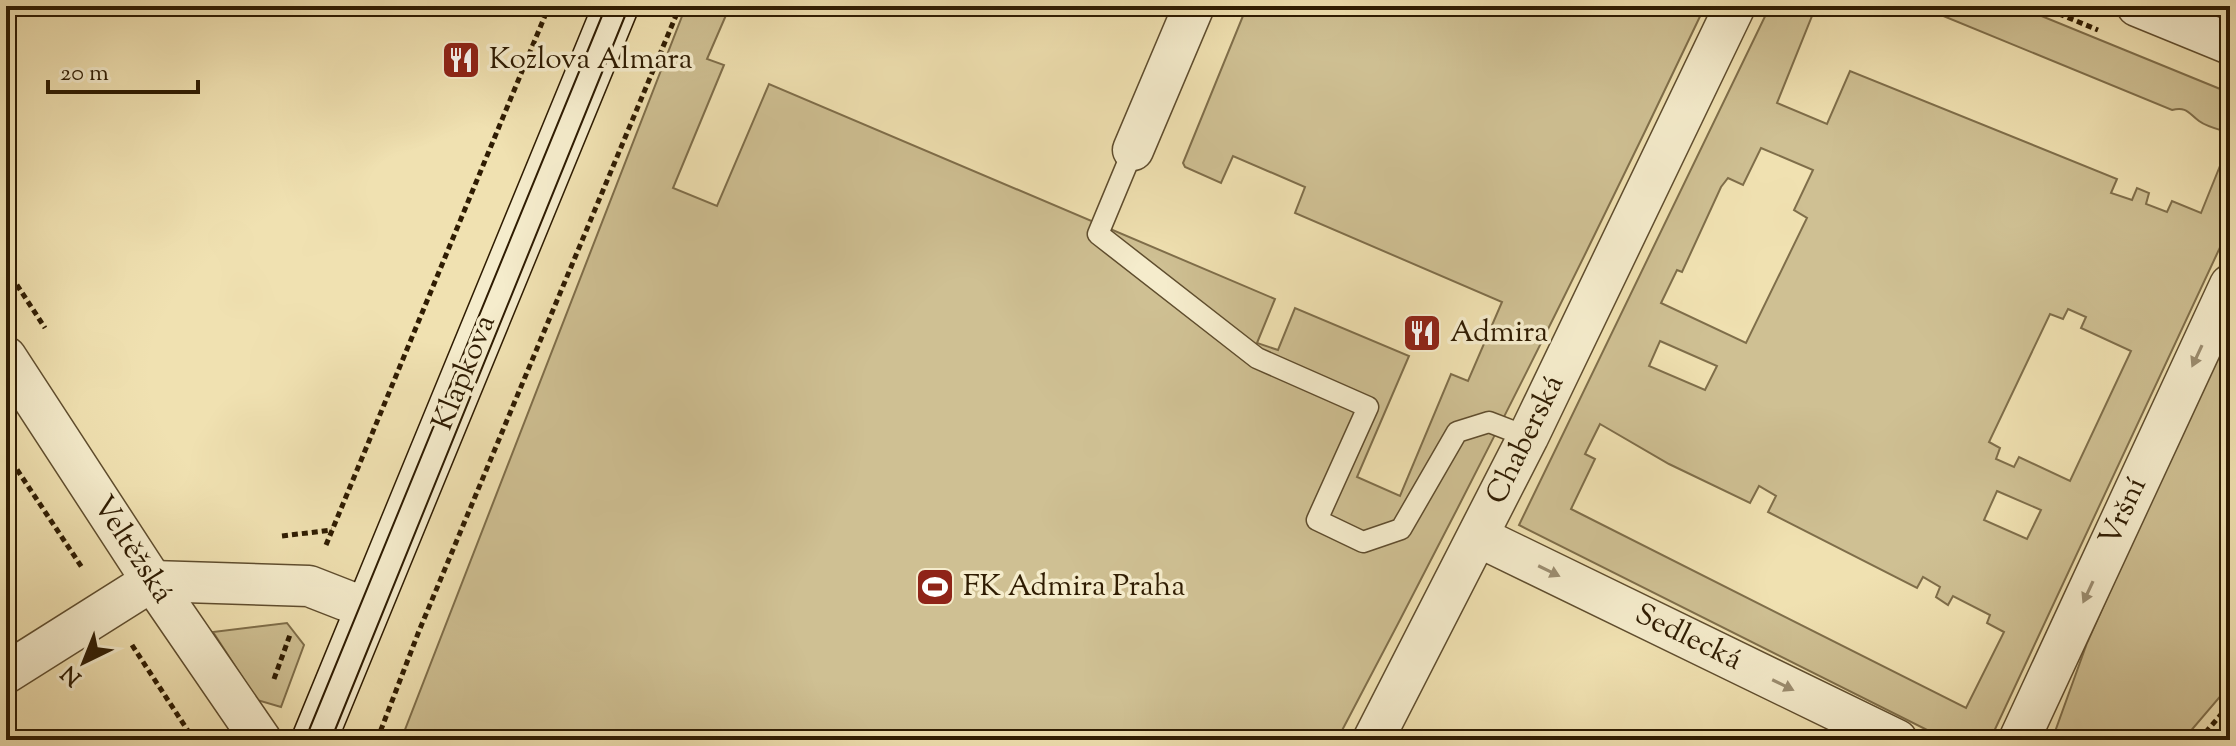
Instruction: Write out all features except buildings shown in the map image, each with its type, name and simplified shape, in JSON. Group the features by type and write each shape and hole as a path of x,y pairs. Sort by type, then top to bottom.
{"street":[{"name":"Klapkova","path":"314,740 616,6"},
{"path":"1133,150 1194,6"},
{"name":"Chaberská","path":"1373,740 1479,537 1735,6"},
{"path":"2137,6 2230,44"},
{"name":"Vršní","path":"2019,740 2230,285"},
{"name":"Veltěžská","path":"6,357 152,581 258,735"},
{"name":"Sedlecká","path":"1479,537 1897,740"},
{"path":"6,673 152,581 309,586 368,609"}],"lane":[{"path":"1133,150 1098,234 1257,358 1368,407 1317,520 1363,542 1401,529 1457,432 1489,422 1528,437"}],"path":[{"path":"258,735 309,586 549,6"},
{"path":"377,740 419,631 680,6"},
{"path":"6,268 49,334"},
{"path":"275,536 332,530"},
{"path":"2199,740 2230,704"}],"shaded area":[{"path":"686,6 730,6 707,59 724,65 673,188 717,206 769,84 1275,299 1257,343 1278,350 1295,308 1409,356 1357,477 1400,496 1451,374 1468,381 1502,302 1295,213 1305,187 1233,156 1221,183 1185,167 1183,163 1247,6 1705,6 1525,375 1337,740 401,740"},
{"path":"1770,6 1816,6 1777,103 1827,124 1850,71 2117,179 2111,193 2132,200 2137,188 2149,193 2146,204 2167,212 2172,201 2201,213 2230,141 2230,226 1990,740 1947,740 1519,525","holes":["1761,148 1813,170 1794,210 1807,218 1746,343 1661,303 1677,270 1682,272 1721,187 1728,178 1743,185","2068,309 2086,317 2081,328 2131,351 2070,481 2019,457 2014,467 1996,459 2000,448 1989,442 2050,314 2063,319","1660,341 1717,366 1705,390 1649,366","1600,424 1669,464 1750,503 1759,486 1776,496 1768,512 1917,588 1923,577 1940,587 1936,597 1948,605 1953,596 1990,615 1987,623 2004,632 1966,708 1571,509 1595,459 1585,454","1997,491 2041,510 2027,539 1984,520"]},
{"path":"1919,6 2017,6 2230,93 2230,133 2202,123 2184,110 2172,110"},
{"path":"2230,321 2230,685 2183,740 2052,740 2087,643"},
{"path":"287,623 304,645 281,707 257,700 213,632"}],"tram line":[{"path":"305,740 606,6"},
{"path":"331,740 629,6"}],"place":[{"name":"Kozlova Almara","path":"461,60"},
{"name":"Admira","path":"1422,333"},
{"name":"FK Admira Praha","path":"935,587"}]}
